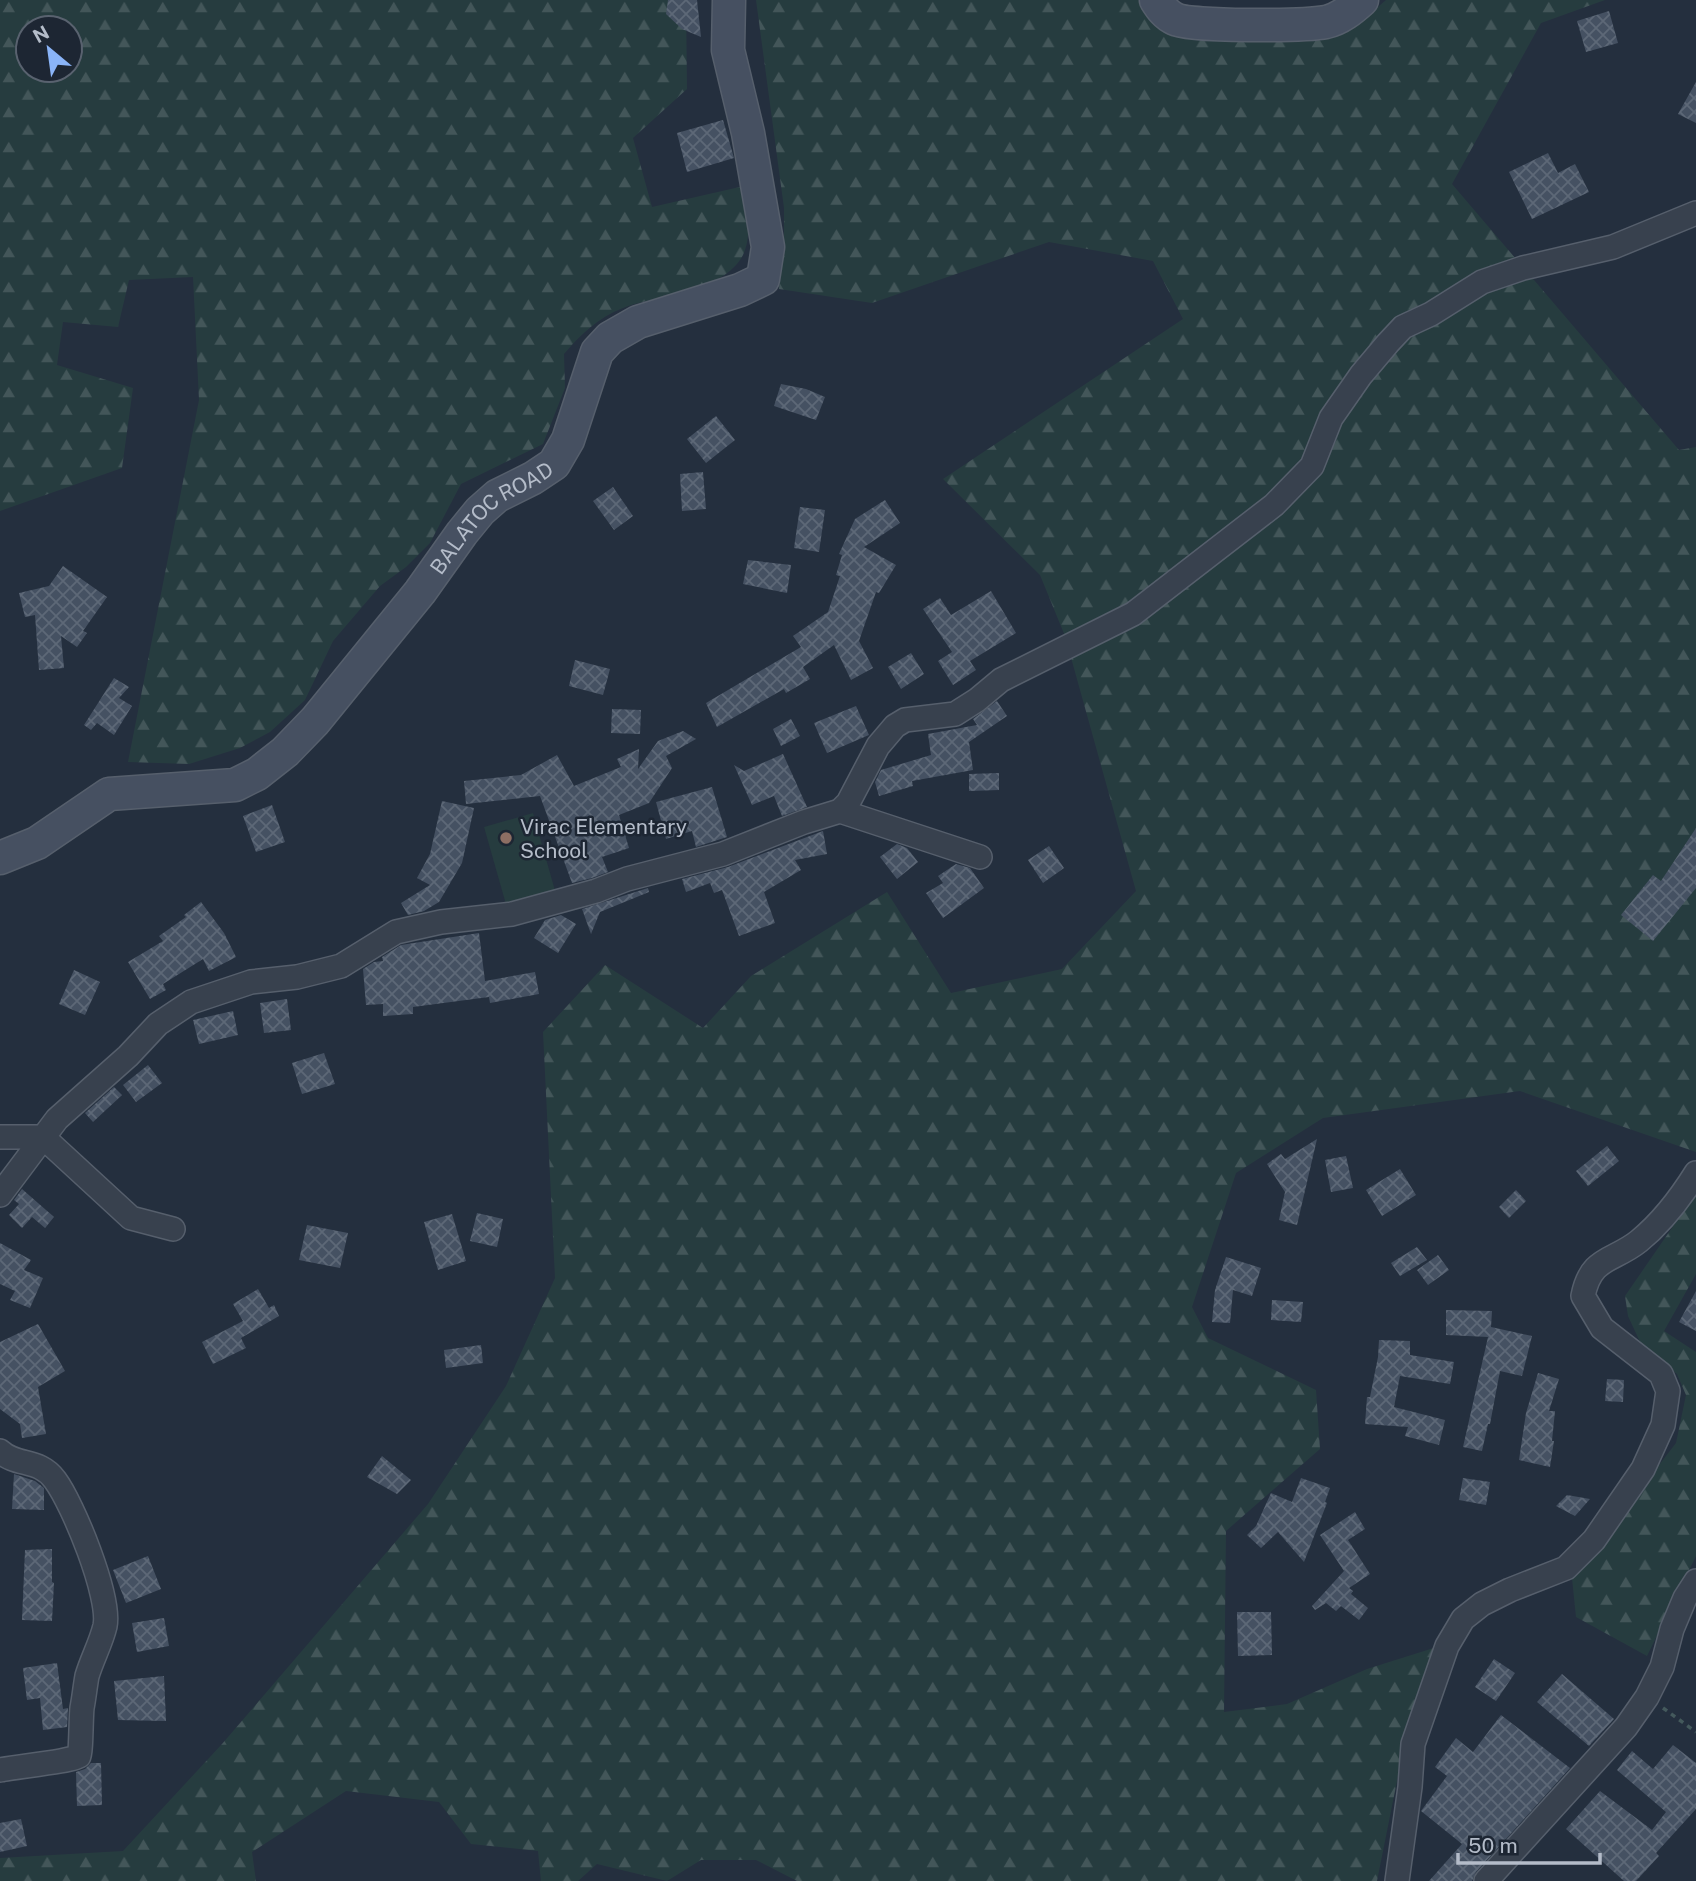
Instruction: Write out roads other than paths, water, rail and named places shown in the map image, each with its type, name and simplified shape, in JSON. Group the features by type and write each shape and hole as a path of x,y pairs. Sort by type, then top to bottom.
{"main road":[{"name":"BALATOC ROAD","path":"0,858 37,843 109,794 235,785 257,774 285,752 315,720 420,593 480,511 497,496 554,464 568,440 597,352 610,338 638,322 740,290 763,279 768,247 753,158 728,50 729,0"},
{"path":"1156,0 1175,20 1245,24 1325,22 1349,12 1362,0"}],"street":[{"path":"0,1195 57,1119 128,1056 158,1024 191,1002 251,982 297,977 341,966 396,932 441,922 512,914 554,903 627,879 723,854 840,811 848,803 878,746 905,720 955,714 1001,680 1133,614 1273,505 1312,466 1331,418 1362,375 1403,327 1431,314 1482,282 1523,268 1613,247 1696,213"},
{"path":"840,811 980,857"},
{"path":"0,1137 43,1138 131,1218 173,1229"},
{"path":"1397,1881 1413,1744 1447,1646 1463,1619 1482,1604 1566,1568 1594,1540 1643,1469 1663,1425 1668,1391 1661,1374 1602,1328 1583,1296 1586,1278 1602,1262 1639,1241 1671,1208 1696,1173"},
{"path":"0,1451 10,1459 42,1467 64,1492 100,1582 107,1612 105,1626 88,1675 79,1727 79,1756 69,1760 0,1770"},
{"path":"1486,1881 1626,1727 1647,1697 1662,1667 1672,1629 1685,1598 1696,1581"}],"place":[{"name":"Virac Elementary School","path":"506,838"}]}
